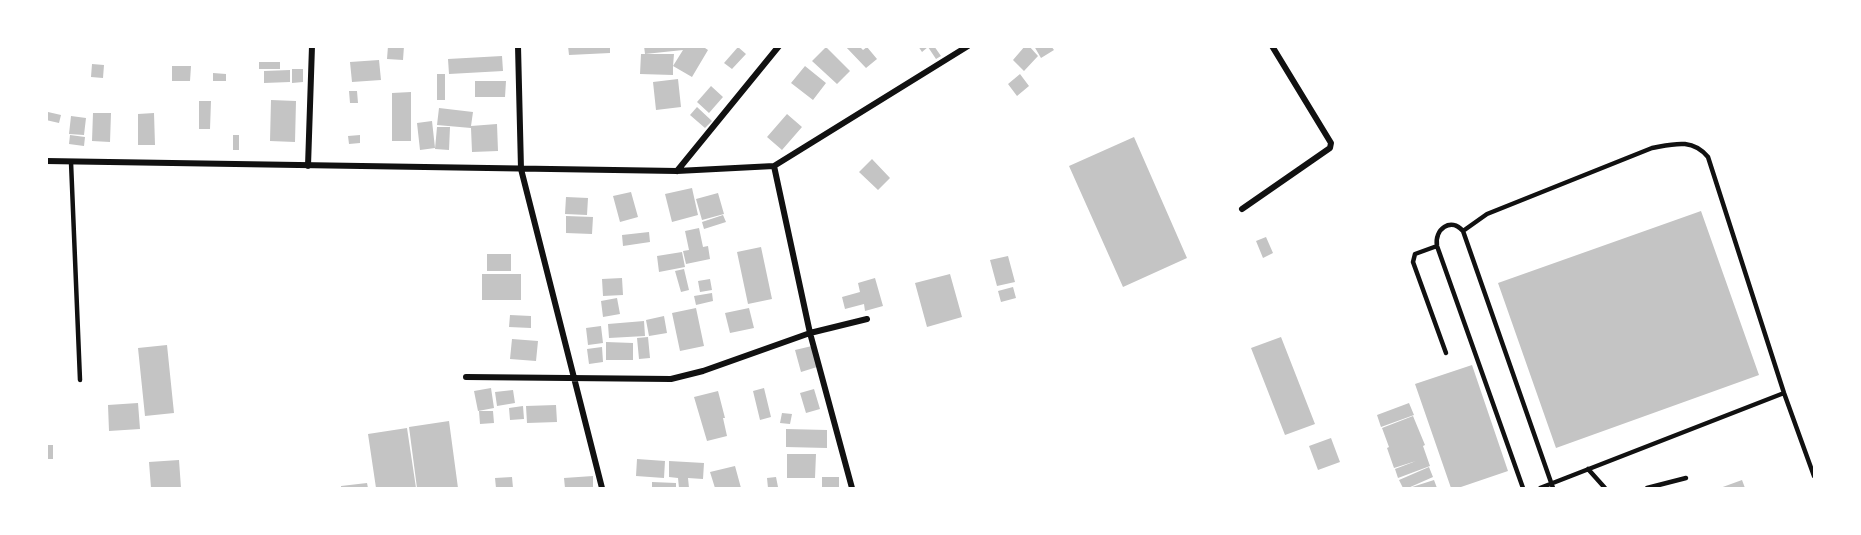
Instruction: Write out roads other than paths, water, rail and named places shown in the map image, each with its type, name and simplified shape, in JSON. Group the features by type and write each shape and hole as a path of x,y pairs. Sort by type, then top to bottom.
{"street":[{"path":"308,166 312,46"},
{"path":"518,46 521,169 602,489"},
{"path":"677,171 779,46"},
{"path":"46,161 677,171 774,166 968,46"},
{"path":"1242,209 1330,148 1330,143 1272,46"},
{"path":"774,166 810,333 852,489"},
{"path":"466,377 671,379 703,371 810,333 867,319"}],"lane":[{"path":"1463,231 1487,214 1652,148 1674,144 1689,144 1700,148 1708,157 1784,393 1815,476"},
{"path":"71,162 80,380"},
{"path":"1523,489 1437,246 1436,237 1439,230 1444,228 1455,225 1463,231 1552,486"},
{"path":"1437,246 1415,254 1413,262 1446,353"},
{"path":"1540,489 1784,393"},
{"path":"1588,469 1605,489"},
{"path":"1647,489 1686,478"}]}
